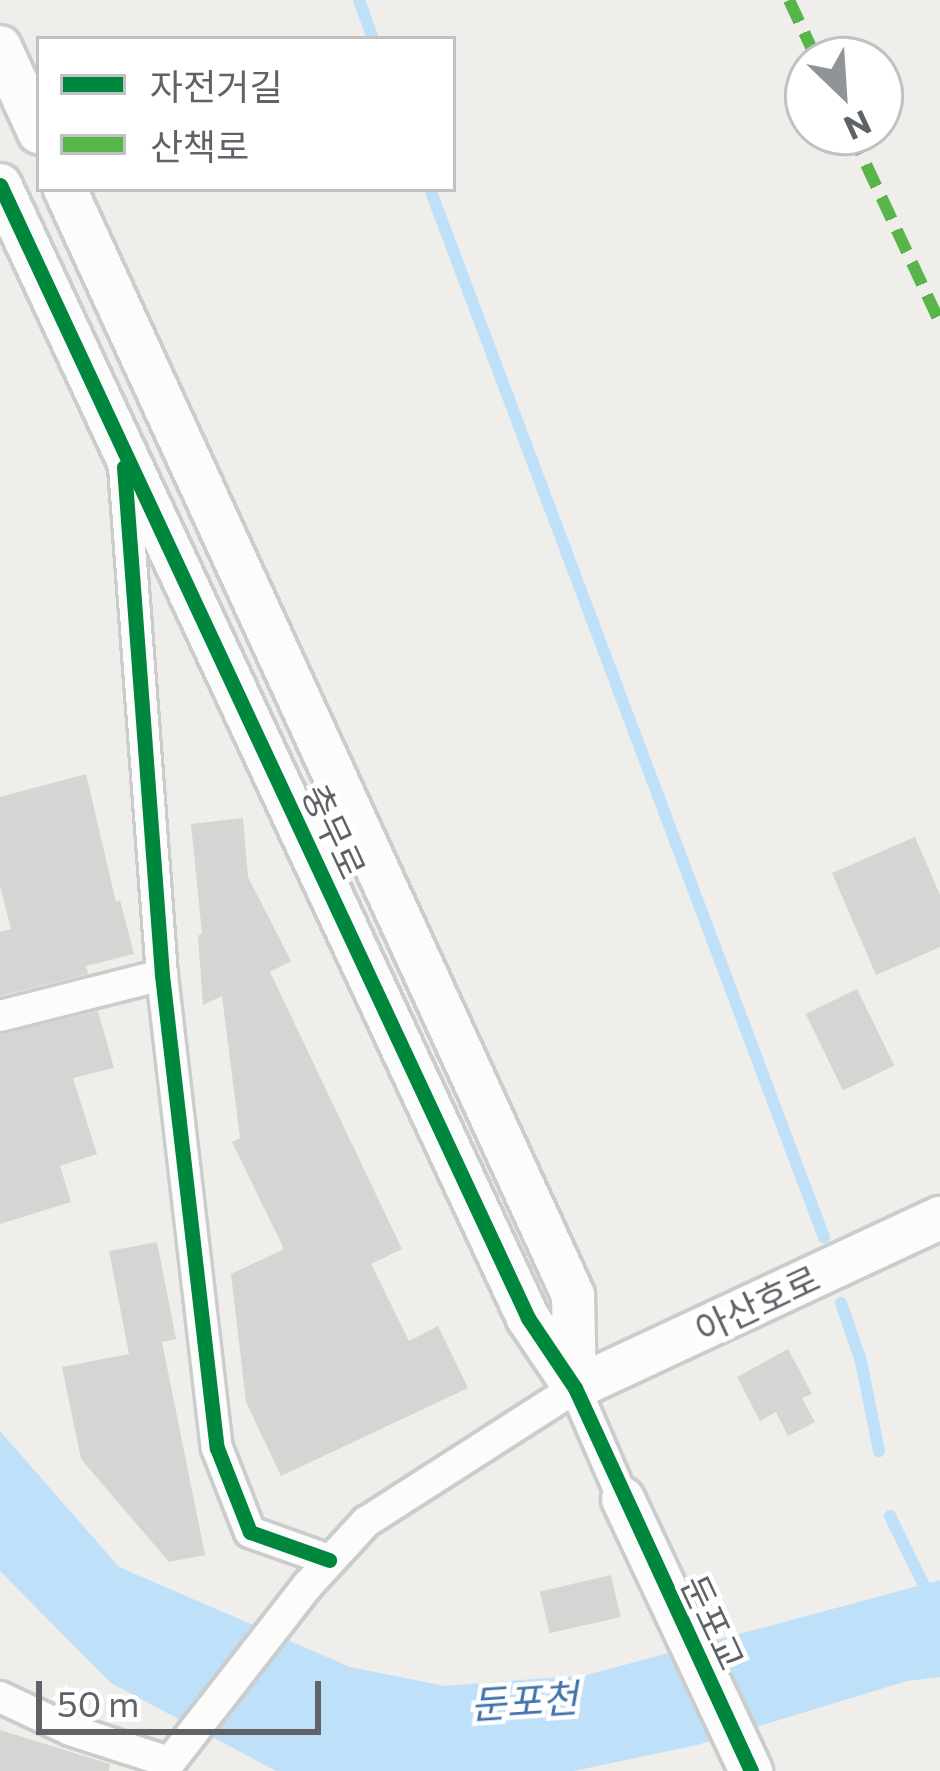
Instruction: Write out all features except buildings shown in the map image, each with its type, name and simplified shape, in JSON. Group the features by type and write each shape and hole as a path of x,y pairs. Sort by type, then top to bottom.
{"street":[{"path":"0,47 36,125"},
{"name":"충무로","path":"0,185 528,1318 574,1388 623,1498"},
{"name":"충무로","path":"66,192 574,1295 574,1388"},
{"path":"123,448 163,975 217,1448 250,1532 329,1560"},
{"path":"0,1016 163,975"},
{"name":"아산호로","path":"574,1388 940,1218"},
{"path":"0,1697 70,1730 170,1760 308,1585 366,1522 574,1388"},
{"name":"둔포교","path":"623,1498 751,1771"}],"water":[{"name":"둔포천","path":"0,1431 119,1567 350,1667 445,1686 587,1675 940,1580 940,1677 907,1681 697,1745 574,1771 276,1771 111,1683 0,1571"}],"waterway":[{"path":"359,0 372,36"},
{"path":"431,192 824,1237"},
{"path":"841,1303 861,1361 879,1451"},
{"path":"890,1516 928,1594"}],"marked path":[{"path":"789,0 806,36"},
{"path":"862,156 940,323"}],"cycle path":[{"path":"0,185 528,1318 575,1388 751,1771"},
{"path":"124,467 162,975 217,1448 250,1532 329,1560"}]}
